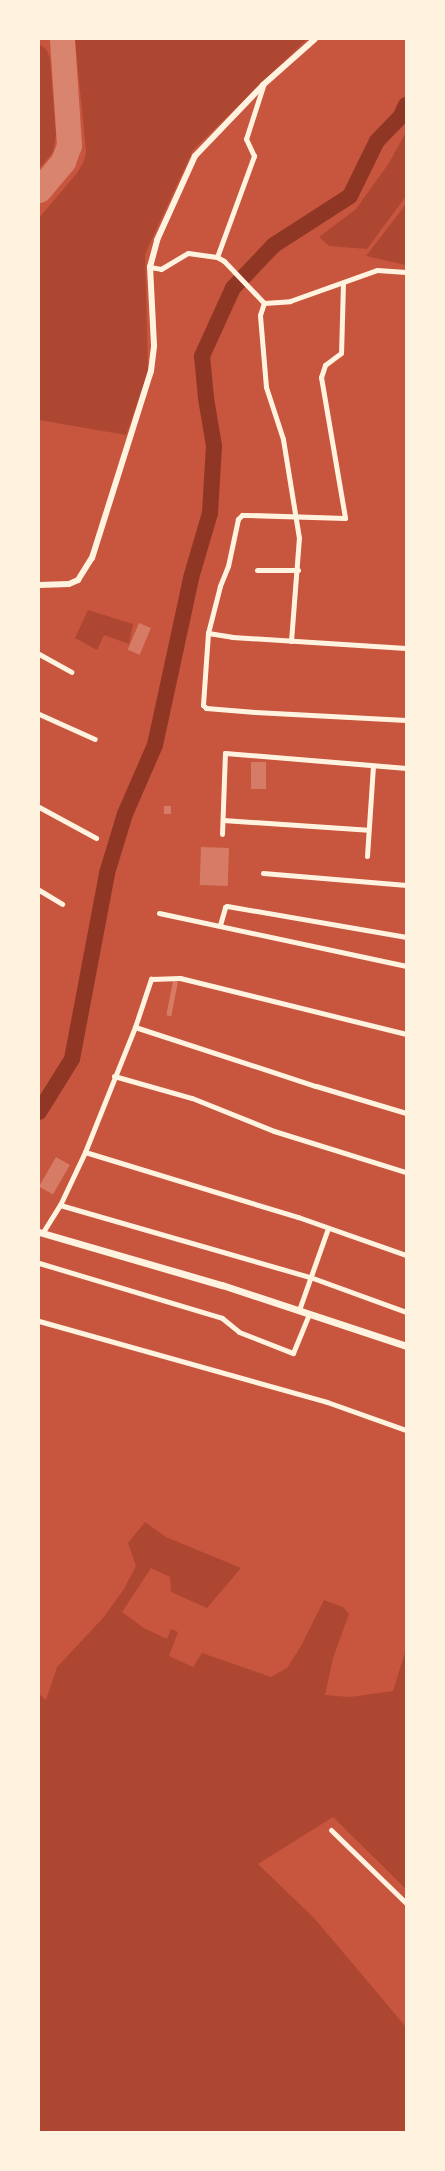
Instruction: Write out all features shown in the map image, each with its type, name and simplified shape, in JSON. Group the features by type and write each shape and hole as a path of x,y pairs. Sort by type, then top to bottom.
{"main road":[{"path":"41,1232 299,1310 406,1346"}],"street":[{"path":"39,585 69,584 78,580 92,558 151,371 154,335 150,267 158,240 195,156 263,85 315,39"},
{"path":"217,257 254,156 246,139 263,85"},
{"path":"150,267 161,268 188,254 217,257 264,303 290,301 377,270 406,272"},
{"path":"344,283 341,353 325,366 321,377 346,518 242,515 238,519 228,566 220,586 208,633 202,698 204,707 255,712 406,720"},
{"path":"264,303 260,315 266,387 283,439 299,538 292,641"},
{"path":"256,570 298,570"},
{"path":"208,633 292,641 406,648"},
{"path":"39,654 71,672"},
{"path":"39,714 95,739"},
{"path":"222,834 225,753 406,768"},
{"path":"367,856 373,766"},
{"path":"39,806 96,838"},
{"path":"223,820 368,830"},
{"path":"263,874 406,885"},
{"path":"39,890 62,904"},
{"path":"220,925 227,906 406,937"},
{"path":"158,913 220,925 256,936 357,954 406,966"},
{"path":"41,1232 60,1205 85,1152 135,1027 151,979 165,977 180,978 406,1034"},
{"path":"135,1027 406,1113"},
{"path":"114,1076 192,1098 274,1131 406,1172"},
{"path":"85,1152 328,1228 406,1255"},
{"path":"60,1205 310,1277 406,1312"},
{"path":"299,1310 328,1228"},
{"path":"39,1264 222,1318 239,1332 293,1352 309,1314"},
{"path":"39,1321 327,1402 406,1430"},
{"path":"331,1830 406,1903"}],"shaded area":[{"path":"75,39 307,39 193,150 145,254 148,372 126,435 39,420 39,218 77,173 84,161 86,152"},
{"path":"39,44 47,50 50,59 56,135 53,152 39,169"},
{"path":"406,132 406,196 367,249 329,246 319,237 356,209 389,163"},
{"path":"406,204 406,265 366,256"},
{"path":"88,610 133,624 129,644 104,635 97,650 75,638"},
{"path":"145,1522 166,1537 241,1568 207,1608 171,1592 170,1577 151,1568 122,1612 144,1628 167,1639 171,1629 178,1632 169,1656 193,1667 202,1653 271,1677 287,1668 301,1646 324,1600 343,1607 349,1614 333,1658 325,1695 350,1697 393,1691 406,1649 406,1889 333,1817 258,1864 315,1919 406,2027 406,2132 39,2132 39,1694 46,1700 57,1667 103,1618 124,1589 136,1566 128,1543"}],"building":[{"path":"139,623 151,628 140,655 128,650"},
{"path":"251,762 266,762 266,789 251,789"},
{"path":"164,806 171,806 171,814 164,814"},
{"path":"201,847 229,848 228,886 200,885"},
{"path":"173,981 178,982 171,1016 166,1015"},
{"path":"56,1157 70,1165 53,1194 39,1186"}],"waterway":[{"path":"39,1112 72,1059 107,873 125,814 155,745 191,578 210,513 214,446 206,398 202,356 233,288 274,245 350,196 377,141 401,116 406,105"}],"taxiway":[{"path":"39,190 63,161 69,145 62,39"}]}
